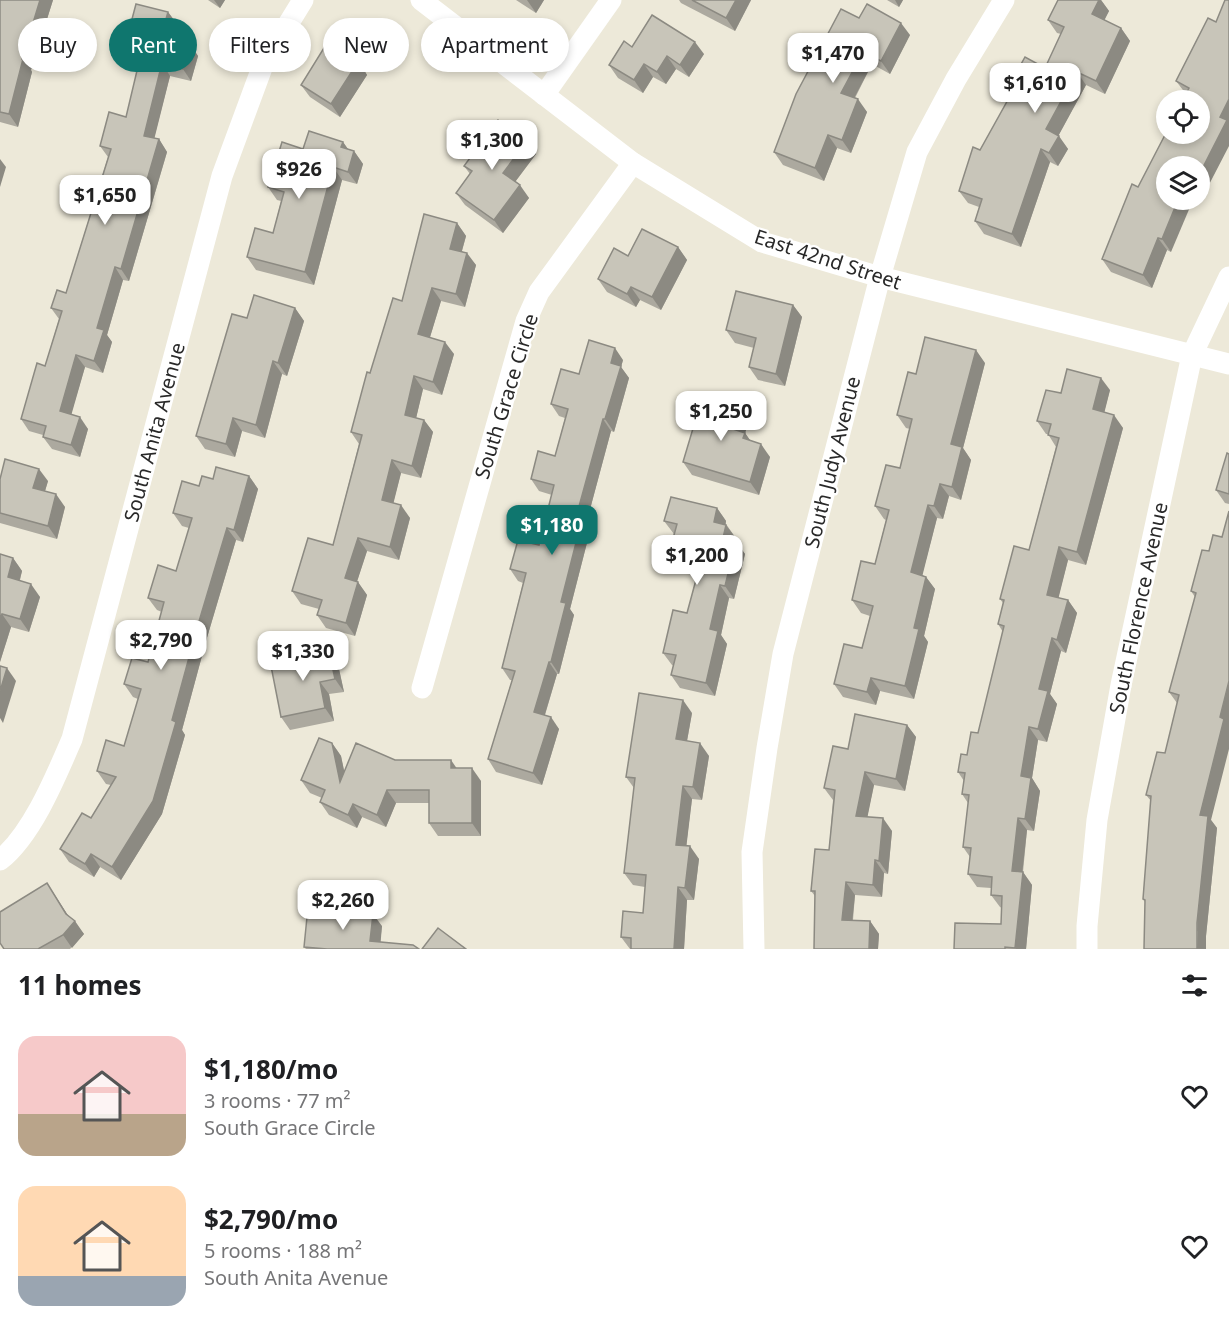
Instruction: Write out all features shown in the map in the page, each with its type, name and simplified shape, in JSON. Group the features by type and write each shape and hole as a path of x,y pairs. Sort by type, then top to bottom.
{"street":[{"name":"South Anita Avenue","path":"0,860 23,834 51,786 72,739 222,176 263,65 303,0"},
{"name":"East 42nd Street","path":"421,0 633,163 762,242 880,277 1229,364"},
{"path":"544,95 611,0"},
{"name":"South Judy Avenue","path":"754,949 752,852 783,654 880,277 917,152 956,79 1004,0"},
{"name":"South Grace Circle","path":"422,688 526,321 539,292 633,163"},
{"name":"South Florence Avenue","path":"1087,949 1087,926 1099,808 1121,685 1192,355 1229,277"}],"building":[{"path":"0,0 40,0 35,18 18,18 20,72 9,114 0,112"},
{"path":"692,0 736,0 726,18"},
{"path":"1058,0 1099,0 1092,14 1121,28 1096,81 1077,72 1046,129 1059,136 1049,153 1041,149 1012,234 975,221 982,199 959,191 973,147 980,150 1010,96 1005,93 1025,57 1045,68 1064,27 1048,20"},
{"path":"1225,0 1229,0 1229,99 1220,117 1227,120 1209,156 1156,156 1156,210 1174,210 1162,239 1158,238 1143,275 1102,259 1132,184 1138,187 1160,144 1210,144 1210,90 1188,90 1189,88 1176,81 1208,18 1216,22"},
{"path":"136,4 168,12 166,18 132,18"},
{"path":"867,4 901,23 881,61 863,52 841,93 858,99 842,140 828,135 815,168 774,152 796,94 841,9 859,18"},
{"path":"652,15 695,42 680,65 667,56 657,72 644,64 634,80 609,65 624,41 632,47"},
{"path":"323,49 323,72 352,72 331,104 301,85"},
{"path":"137,72 160,72 144,136 159,139 121,269 115,267 97,328 104,330 94,361 76,355 60,411 80,417 71,445 43,437 46,426 21,419 37,363 45,366 62,311 51,308 57,290 66,293 111,149 100,146 109,112 126,117"},
{"path":"498,120 527,141 503,173 520,185 494,220 456,193 472,171 464,166"},
{"path":"309,131 343,142 341,147 354,151 348,172 333,167 305,272 247,257 255,228 273,233 284,192 268,187 282,142 303,149"},
{"path":"424,214 457,223 450,249 467,253 456,294 432,288 418,334 445,342 433,382 414,376 405,415 424,420 412,466 392,460 382,500 401,505 390,547 358,538 345,578 358,582 346,623 317,615 322,600 292,591 308,538 333,545 362,435 351,432 367,372 370,373 393,298 402,301"},
{"path":"642,229 678,247 652,297 631,287 627,294 598,279 614,248 628,256"},
{"path":"736,291 793,305 776,374 749,367 756,338 726,330"},
{"path":"254,295 295,308 278,363 273,361 256,425 233,418 226,444 196,436 232,314 247,318"},
{"path":"925,337 976,350 951,444 962,447 952,487 940,484 934,506 928,505 911,572 926,577 914,628 919,629 905,686 871,678 867,692 834,684 844,644 862,648 873,606 852,600 861,561 875,564 889,510 875,506 886,465 900,468 912,419 897,415 908,372 916,374"},
{"path":"589,340 615,348 611,363 621,366 605,419 603,419 575,521 581,523 561,602 566,603 551,662 549,662 534,712 551,717 533,773 488,759 515,671 502,668 526,573 510,569 518,540 539,545 554,485 531,479 538,451 555,456 568,409 551,404 561,369 579,374"},
{"path":"1067,369 1101,378 1093,409 1114,415 1077,552 1059,547 1047,595 1068,600 1057,640 1052,638 1039,689 1048,691 1038,729 1029,727 1021,776 1031,778 1025,819 1018,818 1012,871 1023,872 1015,948 954,949 955,923 1001,924 1002,896 991,895 992,877 968,874 971,848 963,847 969,795 962,794 965,773 958,772 961,754 967,755 971,732 978,733 1004,626 998,624 1004,600 1000,599 1014,546 1029,550 1059,438 1048,435 1051,424 1037,421 1046,390 1061,393"},
{"path":"712,394 730,399 727,411 738,414 733,429 745,433 743,438 761,444 750,482 683,462 700,405 708,407"},
{"path":"1227,453 1229,454 1229,494 1216,490"},
{"path":"5,459 39,469 33,488 56,494 48,526 0,513 0,479"},
{"path":"216,467 249,476 234,530 227,528 197,628 172,720 176,722 153,801 112,867 91,854 85,864 60,849 82,813 91,818 116,777 97,771 106,740 124,746 141,689 124,684 132,658 148,662 164,602 148,598 158,565 176,571 192,518 173,513 182,481 199,486 202,476 213,479"},
{"path":"671,497 717,508 714,522 726,525 723,538 736,541 725,586 720,585 710,629 718,631 706,683 671,675 676,655 663,653 673,610 687,613 700,565 668,557 677,524 664,521"},
{"path":"1229,511 1229,681 1220,717 1224,719 1200,815 1208,816 1197,923 1197,949 1144,949 1145,900 1143,899 1151,796 1146,795 1157,752 1165,753 1179,695 1169,692 1196,593 1191,591 1202,550 1209,551 1213,535 1222,537"},
{"path":"0,554 13,558 8,577 31,584 20,619 2,614 0,619"},
{"path":"328,647 335,679 320,682 325,708 281,717 271,666 295,662 294,653"},
{"path":"0,666 7,668 0,691"},
{"path":"639,693 683,700 676,739 700,743 693,787 683,786 676,845 690,846 685,888 678,887 674,949 631,949 631,938 621,937 623,911 643,913 646,875 624,873 635,778 626,777"},
{"path":"855,714 907,725 896,779 865,772 856,816 883,818 879,861 875,860 873,885 846,882 842,920 870,921 869,949 814,949 815,891 811,891 815,849 829,850 835,790 824,788 833,746 848,749"},
{"path":"319,738 332,743 340,782 356,743 395,760 451,760 451,768 472,768 472,823 429,823 429,790 387,790 377,815 353,804 348,815 320,802 325,790 301,780"},
{"path":"47,883 66,914 75,921 63,935 38,949 4,949 0,943 0,912"},
{"path":"308,907 373,914 370,941 413,945 419,949 304,947"},
{"path":"438,928 466,949 422,949"}]}
